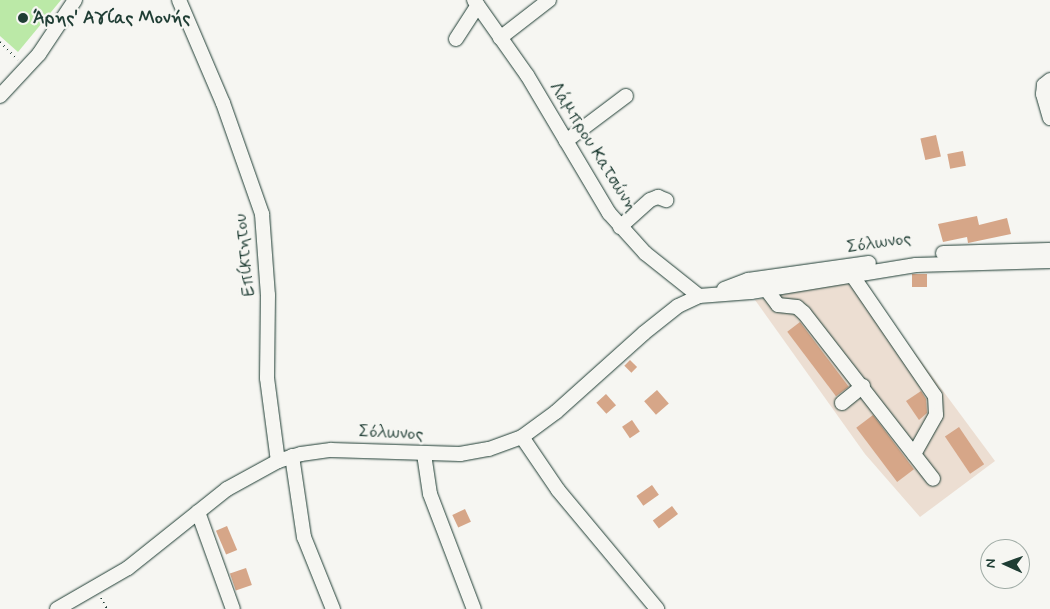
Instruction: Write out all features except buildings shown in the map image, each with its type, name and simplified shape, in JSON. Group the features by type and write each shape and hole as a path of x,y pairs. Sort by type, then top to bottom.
{"street":[{"path":"2,91 26,69 75,0"},
{"name":"Επίκτητου","path":"179,0 223,103 262,214 268,295 267,378 278,461"},
{"path":"500,38 549,0"},
{"path":"456,39 476,3"},
{"name":"Λάμπρου Κατσώνη","path":"476,3 527,76 620,227 644,253 699,296"},
{"path":"1050,80 1044,85 1043,94 1050,118"},
{"path":"566,141 626,96"},
{"path":"620,227 653,199 666,200"},
{"name":"Σόλωνος","path":"716,293 748,280 914,256 1050,250"},
{"name":"Σόλωνος","path":"57,609 97,588 143,557 237,482 278,461 292,456 345,450 424,454 489,449 522,437 556,412 644,333 683,304 699,296 766,289 926,264 1050,261"},
{"path":"852,275 935,396 936,415 914,454"},
{"path":"766,289 778,305 797,307 804,313 863,386 933,479"},
{"path":"842,403 863,386"},
{"path":"522,437 558,490 657,609"},
{"path":"424,454 430,494 474,609"},
{"path":"292,456 304,537 333,609"},
{"path":"198,512 233,609"}],"path":[{"path":"0,42 26,69"},
{"path":"97,588 107,609"}],"shaded area":[{"path":"860,279 995,461 920,517 865,454 755,300"}],"green space":[{"name":"Άρης' Αγίας Μονής","path":"0,0 61,0 18,52 0,36"}],"place":[{"name":"Άρης' Αγίας Μονής","path":"23,18"}]}
